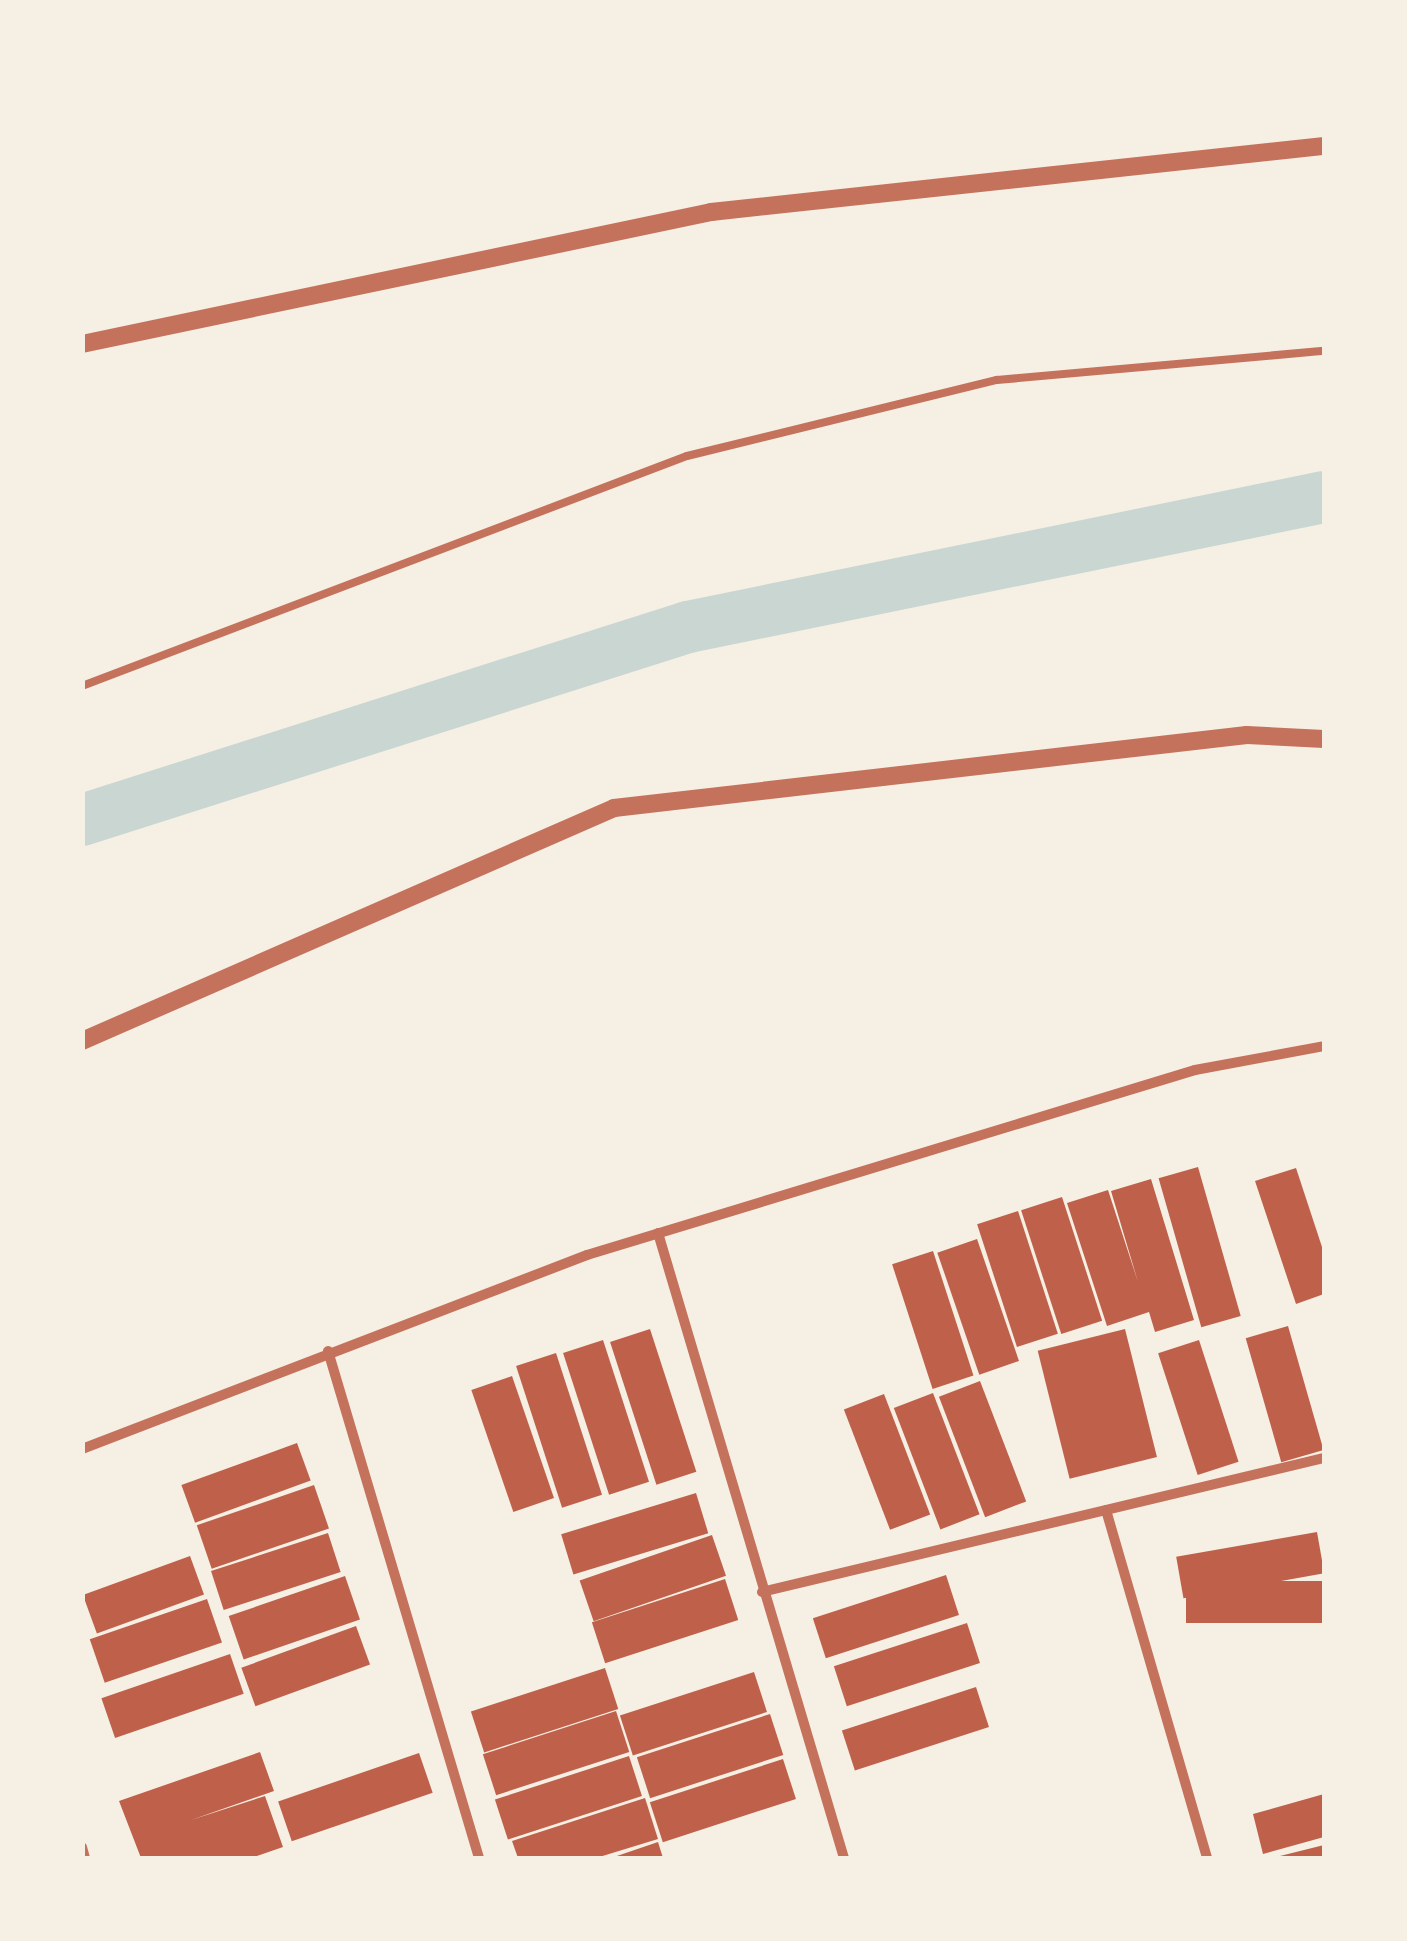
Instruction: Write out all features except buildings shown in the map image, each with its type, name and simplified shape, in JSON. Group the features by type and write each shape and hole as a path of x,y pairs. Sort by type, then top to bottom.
{"street":[{"path":"82,344 711,212 1324,146"},
{"path":"82,1041 614,808 1247,735 1324,739"},
{"path":"82,1450 328,1351 658,1232 1194,1070 1324,1046"},
{"path":"658,1232 844,1858"},
{"path":"328,1351 479,1858"},
{"path":"762,1592 1324,1458"},
{"path":"1106,1510 1207,1858"},
{"path":"82,1847 85,1858"}],"lane":[{"path":"82,686 687,456 997,380 1324,351"}],"waterway":[{"path":"82,820 688,627 1324,497"}]}
